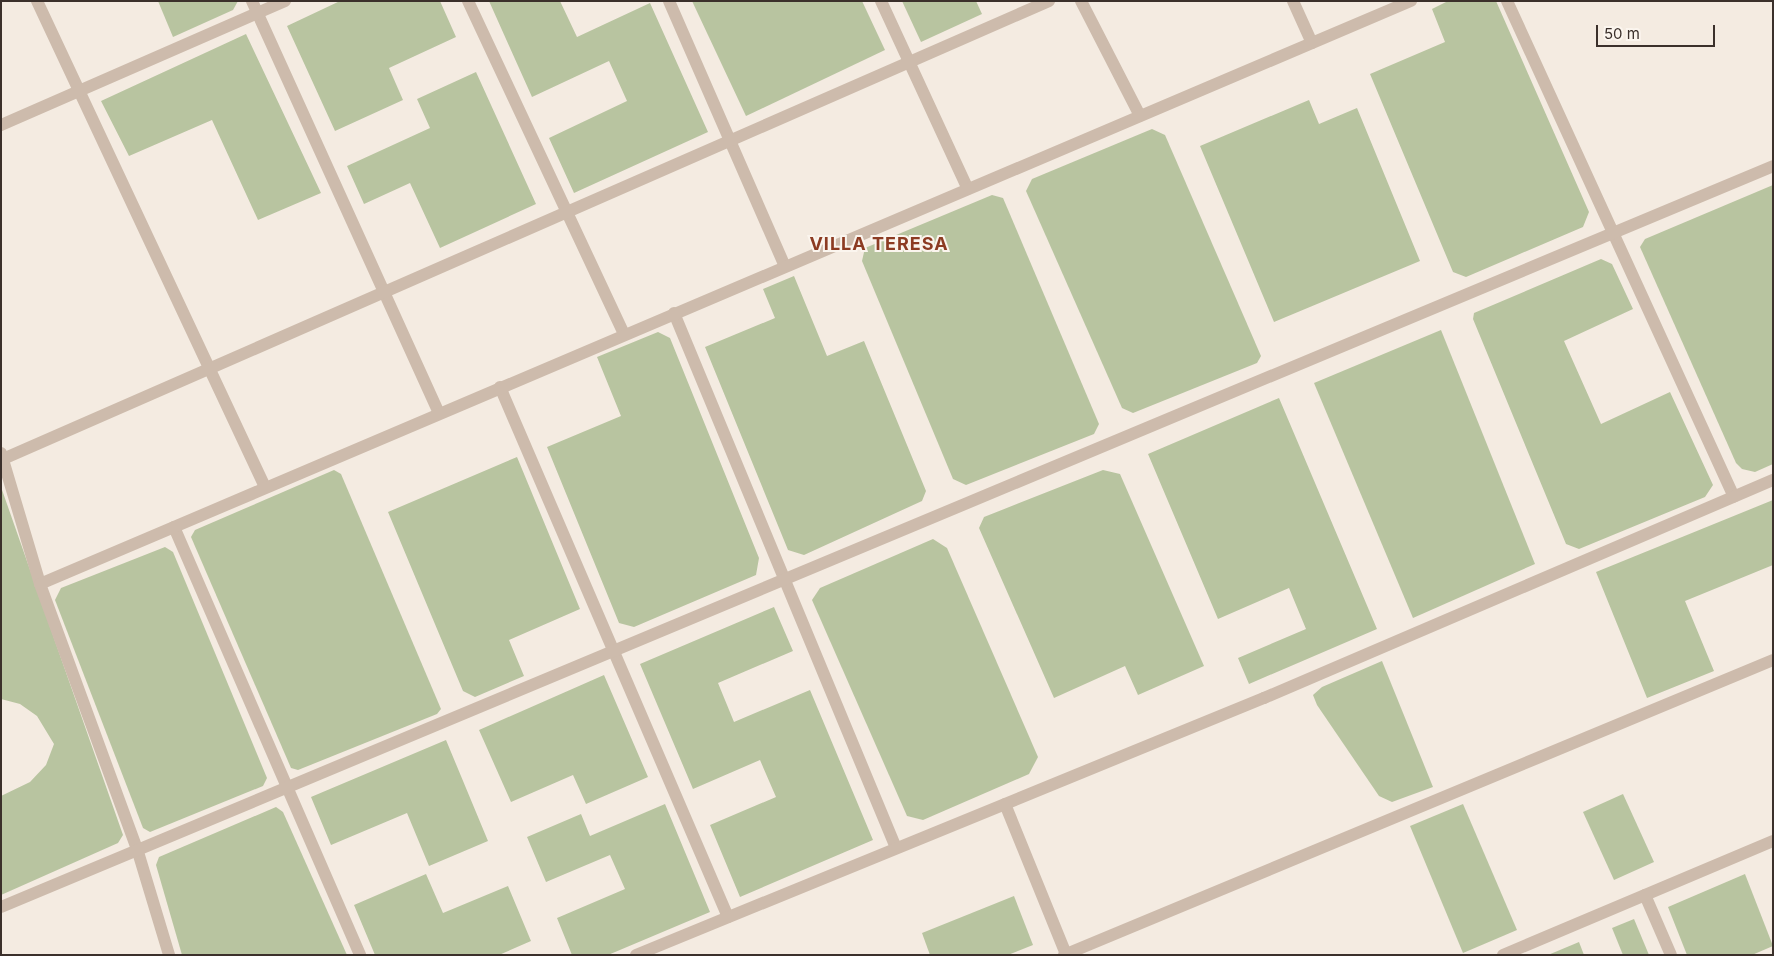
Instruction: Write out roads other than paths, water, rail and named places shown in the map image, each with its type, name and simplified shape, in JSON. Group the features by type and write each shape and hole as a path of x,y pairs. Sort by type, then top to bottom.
{"street":[{"path":"37,1 266,487"},
{"path":"1,125 79,91 255,7 285,1"},
{"path":"468,1 566,215 624,334"},
{"path":"669,1 784,266"},
{"path":"881,1 968,189"},
{"path":"169,955 138,852 40,584 2,456 210,369 566,215 1049,1"},
{"path":"1081,1 1140,116"},
{"path":"1293,1 1312,43"},
{"path":"40,584 784,266 1412,1"},
{"path":"1507,1 1734,497"},
{"path":"255,7 439,413"},
{"path":"1,907 138,852 1773,166"},
{"path":"674,313 896,848"},
{"path":"500,387 728,917"},
{"path":"636,955 1264,698 1773,480"},
{"path":"174,527 360,955"},
{"path":"1005,804 1065,954 1773,660"},
{"path":"1503,955 1773,841"},
{"path":"1645,895 1671,955"}],"district":[{"name":"VILLA TERESA","path":"879,244"}]}
